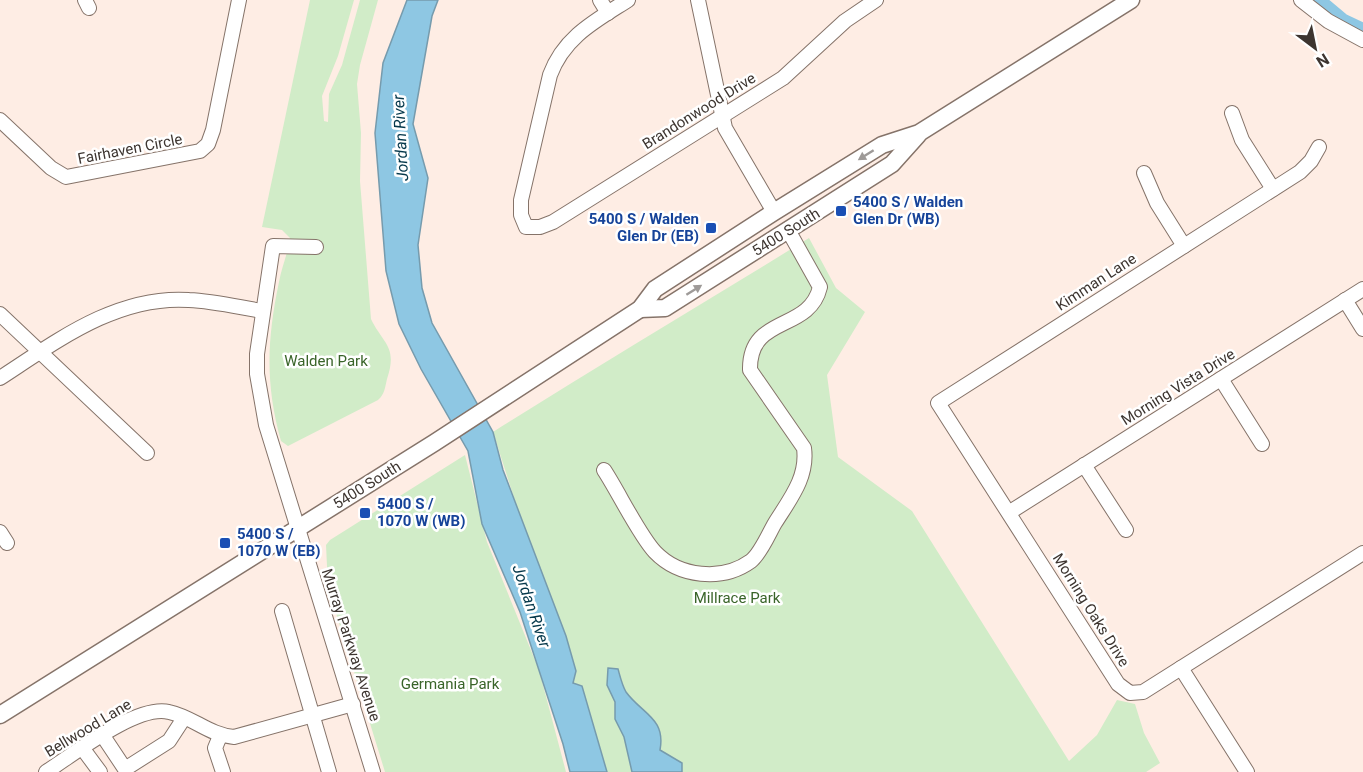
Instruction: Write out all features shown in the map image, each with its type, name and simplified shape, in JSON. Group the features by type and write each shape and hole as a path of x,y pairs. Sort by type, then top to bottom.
{"main road":[{"name":"5400 South","path":"0,715 434,443 640,309 655,289 774,212 882,145 919,133 1131,0"},
{"name":"5400 South","path":"640,309 665,308 892,164 919,133"}],"street":[{"name":"Fairhaven Circle","path":"0,120 51,168 66,177 200,151 208,144 213,130 239,0"},
{"path":"600,0 608,13 628,0"},
{"path":"698,0 721,116 734,147 774,212"},
{"name":"Brandonwood Drive","path":"608,13 571,39 553,67 521,200 521,215 526,227 540,227 553,222 783,78 845,21 876,0"},
{"path":"1301,0 1328,21 1363,40"},
{"path":"1232,113 1242,140 1273,189"},
{"name":"Kimman Lane","path":"938,403 1306,167 1319,147"},
{"path":"1144,173 1157,202 1184,246"},
{"path":"604,470 654,551 672,565 696,574 724,573 752,560 799,484 806,464 804,448 750,370 750,355 759,337 805,311 816,301 820,287 788,230"},
{"name":"Murray Parkway Avenue","path":"316,247 273,246 257,354 260,394 275,458 373,772"},
{"name":"Morning Vista Drive","path":"1010,512 1363,289"},
{"path":"0,378 85,324 147,303 189,300 262,311"},
{"path":"1346,300 1363,328"},
{"path":"0,314 147,453"},
{"path":"1221,379 1262,444"},
{"name":"Morning Oaks Drive","path":"938,403 1121,687 1130,693 1143,692 1363,553"},
{"path":"1084,465 1126,530"},
{"path":"282,612 329,772"},
{"path":"1181,668 1247,772"},
{"name":"Bellwood Lane","path":"46,772 130,719 146,712 164,711 220,736 244,736 353,704"},
{"path":"103,736 126,770 169,741 184,718"},
{"path":"220,736 215,748 223,772"},
{"path":"83,749 99,772"}],"green space":[{"name":"Walden Park","path":"310,0 354,0 338,56 322,96 324,121 328,122 329,94 342,65 360,0 378,0 357,84 361,133 360,181 371,319 388,346 391,359 384,390 378,400 288,446 281,441 272,400 270,342 280,276 290,238 282,230 262,227"},
{"name":"Millrace Park","path":"809,238 836,288 865,312 827,375 838,457 912,511 1069,761 1097,735 1117,700 1135,704 1144,733 1160,763 1146,772 607,772 582,686 573,683 493,432"},
{"name":"Germania Park","path":"465,455 487,542 539,670 566,772 385,772 328,587 326,545 330,540"}],"water":[{"name":"Jordan River","path":"407,0 438,0 432,16 413,124 428,178 418,245 422,288 432,323 493,432 503,470 566,636 576,671 573,683 582,686 607,772 570,772 520,612 482,524 468,451 421,369 399,324 386,271 375,133 383,63"},
{"path":"608,668 618,669 626,692 656,723 661,739 660,750 682,763 682,772 632,772 624,737 615,719 615,702 607,685"}],"waterway":[{"path":"1320,0 1344,20 1363,29"}],"place":[{"name":"5400 S / Walden Glen Dr (WB)","path":"841,211"},
{"name":"5400 S / Walden Glen Dr (EB)","path":"711,228"},
{"name":"5400 S / 1070 W (WB)","path":"365,513"},
{"name":"5400 S / 1070 W (EB)","path":"225,543"}]}
